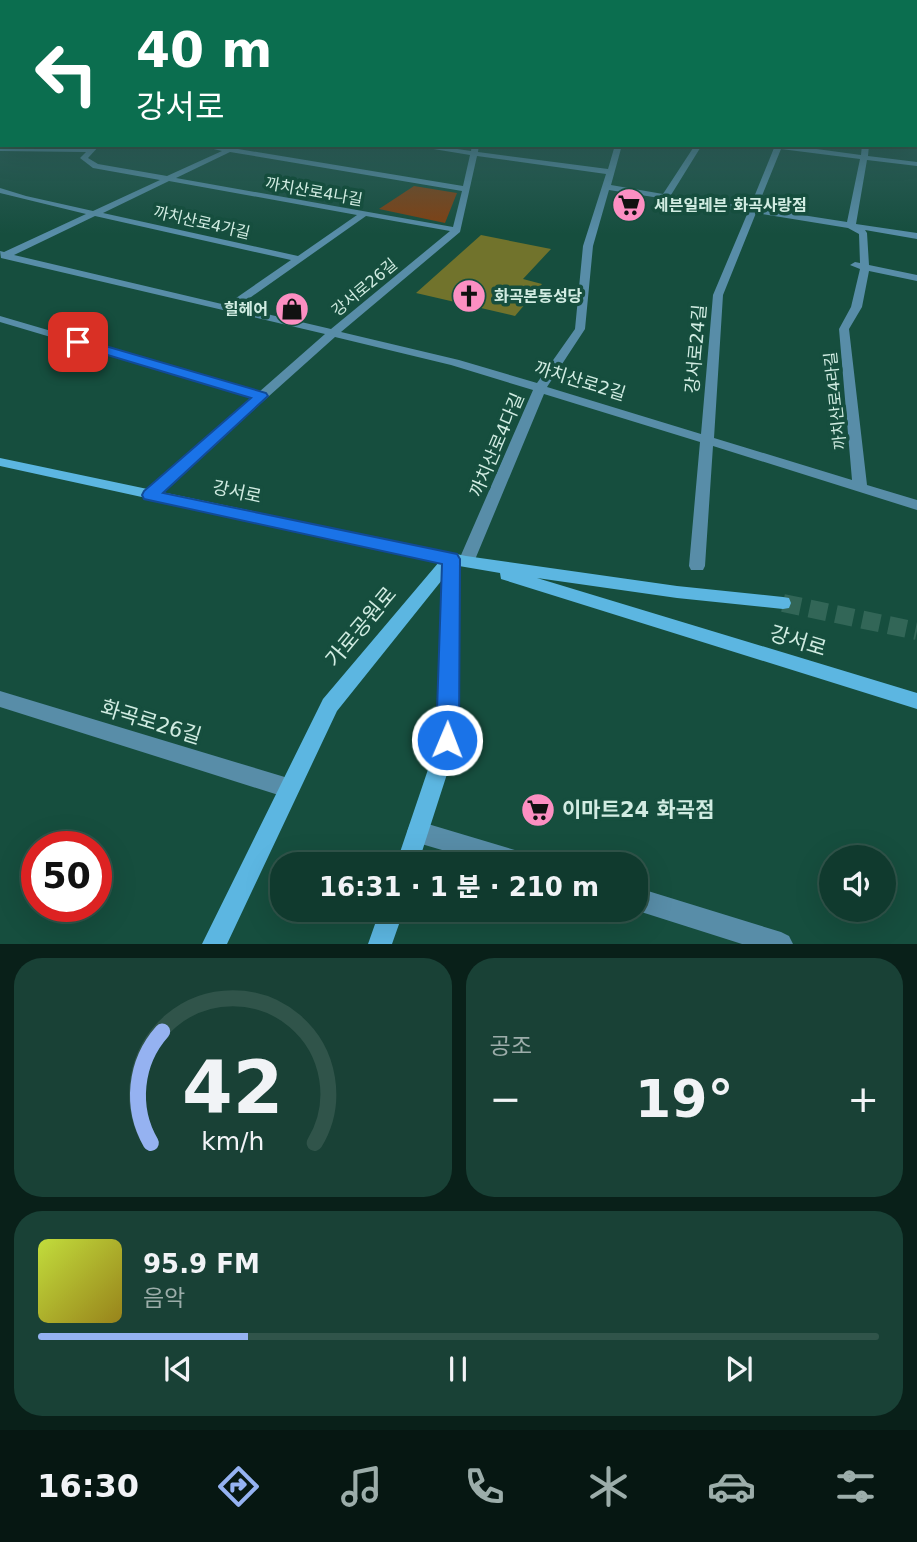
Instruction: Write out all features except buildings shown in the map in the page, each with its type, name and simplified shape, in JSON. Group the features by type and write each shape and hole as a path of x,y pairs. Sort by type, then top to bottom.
{"main road":[{"name":"강서로","path":"0,462 458,561 677,592 783,603"},
{"name":"강서로","path":"458,561 917,701"},
{"name":"가로공원로","path":"214,943 330,705 458,561"},
{"path":"411,852 447,740 458,561"},
{"path":"380,943 388,922"}],"street":[{"path":"209,147 466,189"},
{"path":"437,147 475,150 611,172"},
{"name":"까치산로4다길","path":"458,561 541,387 580,329 588,246 618,147"},
{"path":"666,196 698,147"},
{"name":"강서로24길","path":"697,566 718,295 753,210 775,147"},
{"name":"강서로24길","path":"793,147 864,151"},
{"path":"2,149 94,148"},
{"name":"까치산로4나길","path":"94,148 84,158 96,166 457,230"},
{"path":"457,230 475,150"},
{"path":"166,180 226,151"},
{"path":"851,226 864,151 917,164"},
{"name":"까치산로4가길","path":"2,256 166,180"},
{"path":"606,187 917,236"},
{"name":"까치산로4가길","path":"0,190 24,198 300,259"},
{"path":"228,309 364,214"},
{"name":"까치산로4라길","path":"851,226 863,233 867,268 854,316 844,330 860,487"},
{"name":"강서로26길","path":"150,495 332,334 457,230"},
{"name":"까치산로2길","path":"2,256 455,362 917,505"},
{"path":"855,265 917,278"},
{"path":"0,319 261,396"},
{"name":"화곡로26길","path":"0,699 288,788"},
{"path":"418,831 486,852"},
{"path":"648,902 781,943"}],"shaded area":[{"path":"414,186 457,193 445,223 379,209"}],"tunnel":[{"path":"783,603 917,631"}],"place":[{"name":"세븐일레븐 화곡사랑점","path":"629,205"},
{"name":"화곡본동성당","path":"469,296"},
{"name":"힐헤어","path":"292,309"},
{"name":"이마트24 화곡점","path":"538,810"}],"route":[{"path":"78,342 261,396 150,495 451,559 447,740"}]}
